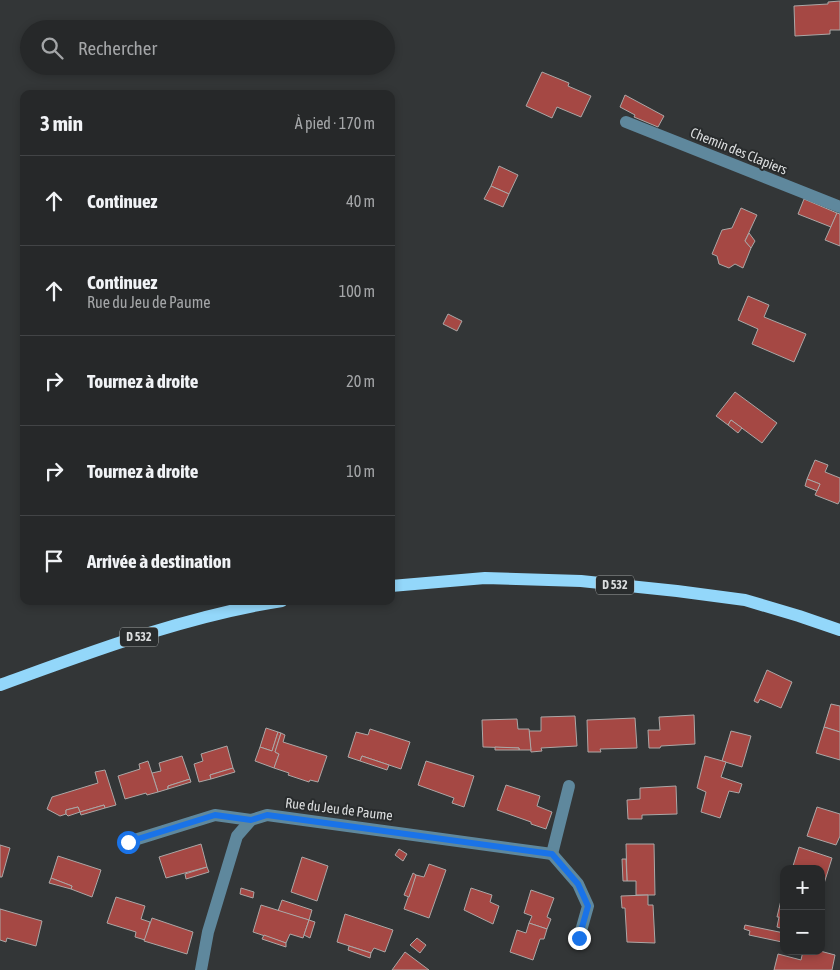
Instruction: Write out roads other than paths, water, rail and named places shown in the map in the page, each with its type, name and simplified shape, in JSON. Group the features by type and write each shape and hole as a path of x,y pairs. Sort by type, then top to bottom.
{"main road":[{"name":"D 532","path":"395,586 486,578 581,581 745,600 838,630"},
{"name":"D 532","path":"0,685 170,627 260,605"}],"street":[{"name":"Chemin des Clapiers","path":"626,122 840,207"},
{"path":"569,786 552,854 578,884 588,906 579,938"},
{"name":"Rue du Jeu de Paume","path":"128,842 215,815 251,820 267,815 552,854"},
{"path":"201,970 208,932 237,836 251,820"}]}
